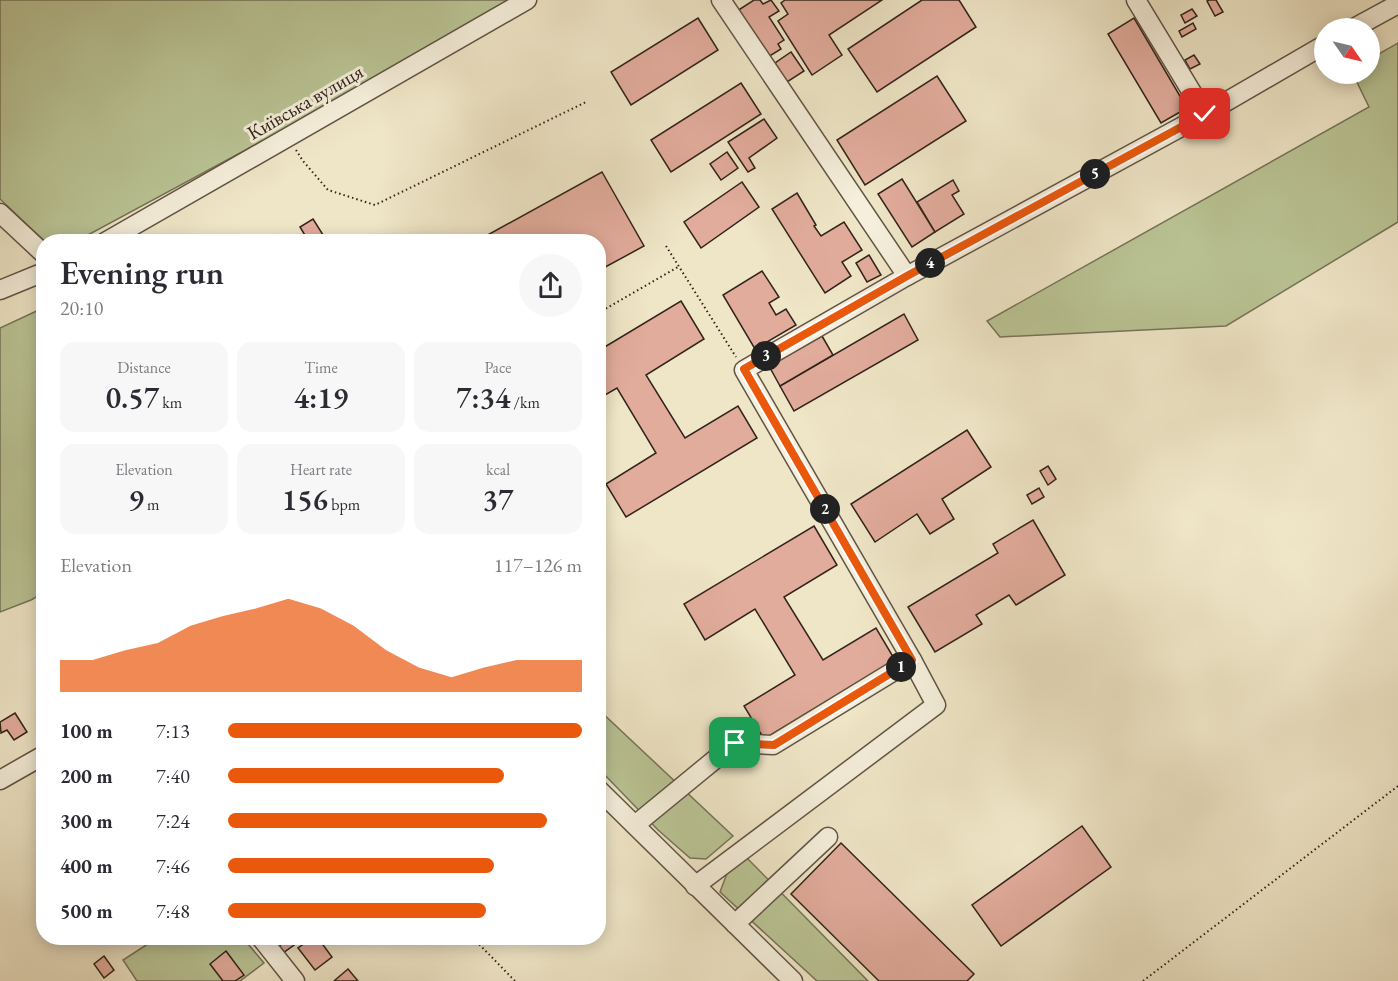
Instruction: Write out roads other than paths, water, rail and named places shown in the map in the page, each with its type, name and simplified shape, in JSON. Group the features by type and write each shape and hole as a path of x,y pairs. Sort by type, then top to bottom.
{"street":[{"name":"Київська вулиця","path":"119,234 527,0"},
{"path":"1137,0 1205,114"},
{"path":"725,1 907,276"},
{"path":"1372,18 1398,4"},
{"path":"695,886 936,705 744,369 907,276 1205,114 1314,51"},
{"path":"0,213 36,247"},
{"path":"0,290 36,275"},
{"path":"635,825 735,743 774,745 912,660"},
{"path":"0,780 36,760"},
{"path":"606,797 793,981"},
{"path":"735,924 828,837"},
{"path":"267,945 296,981"}]}
